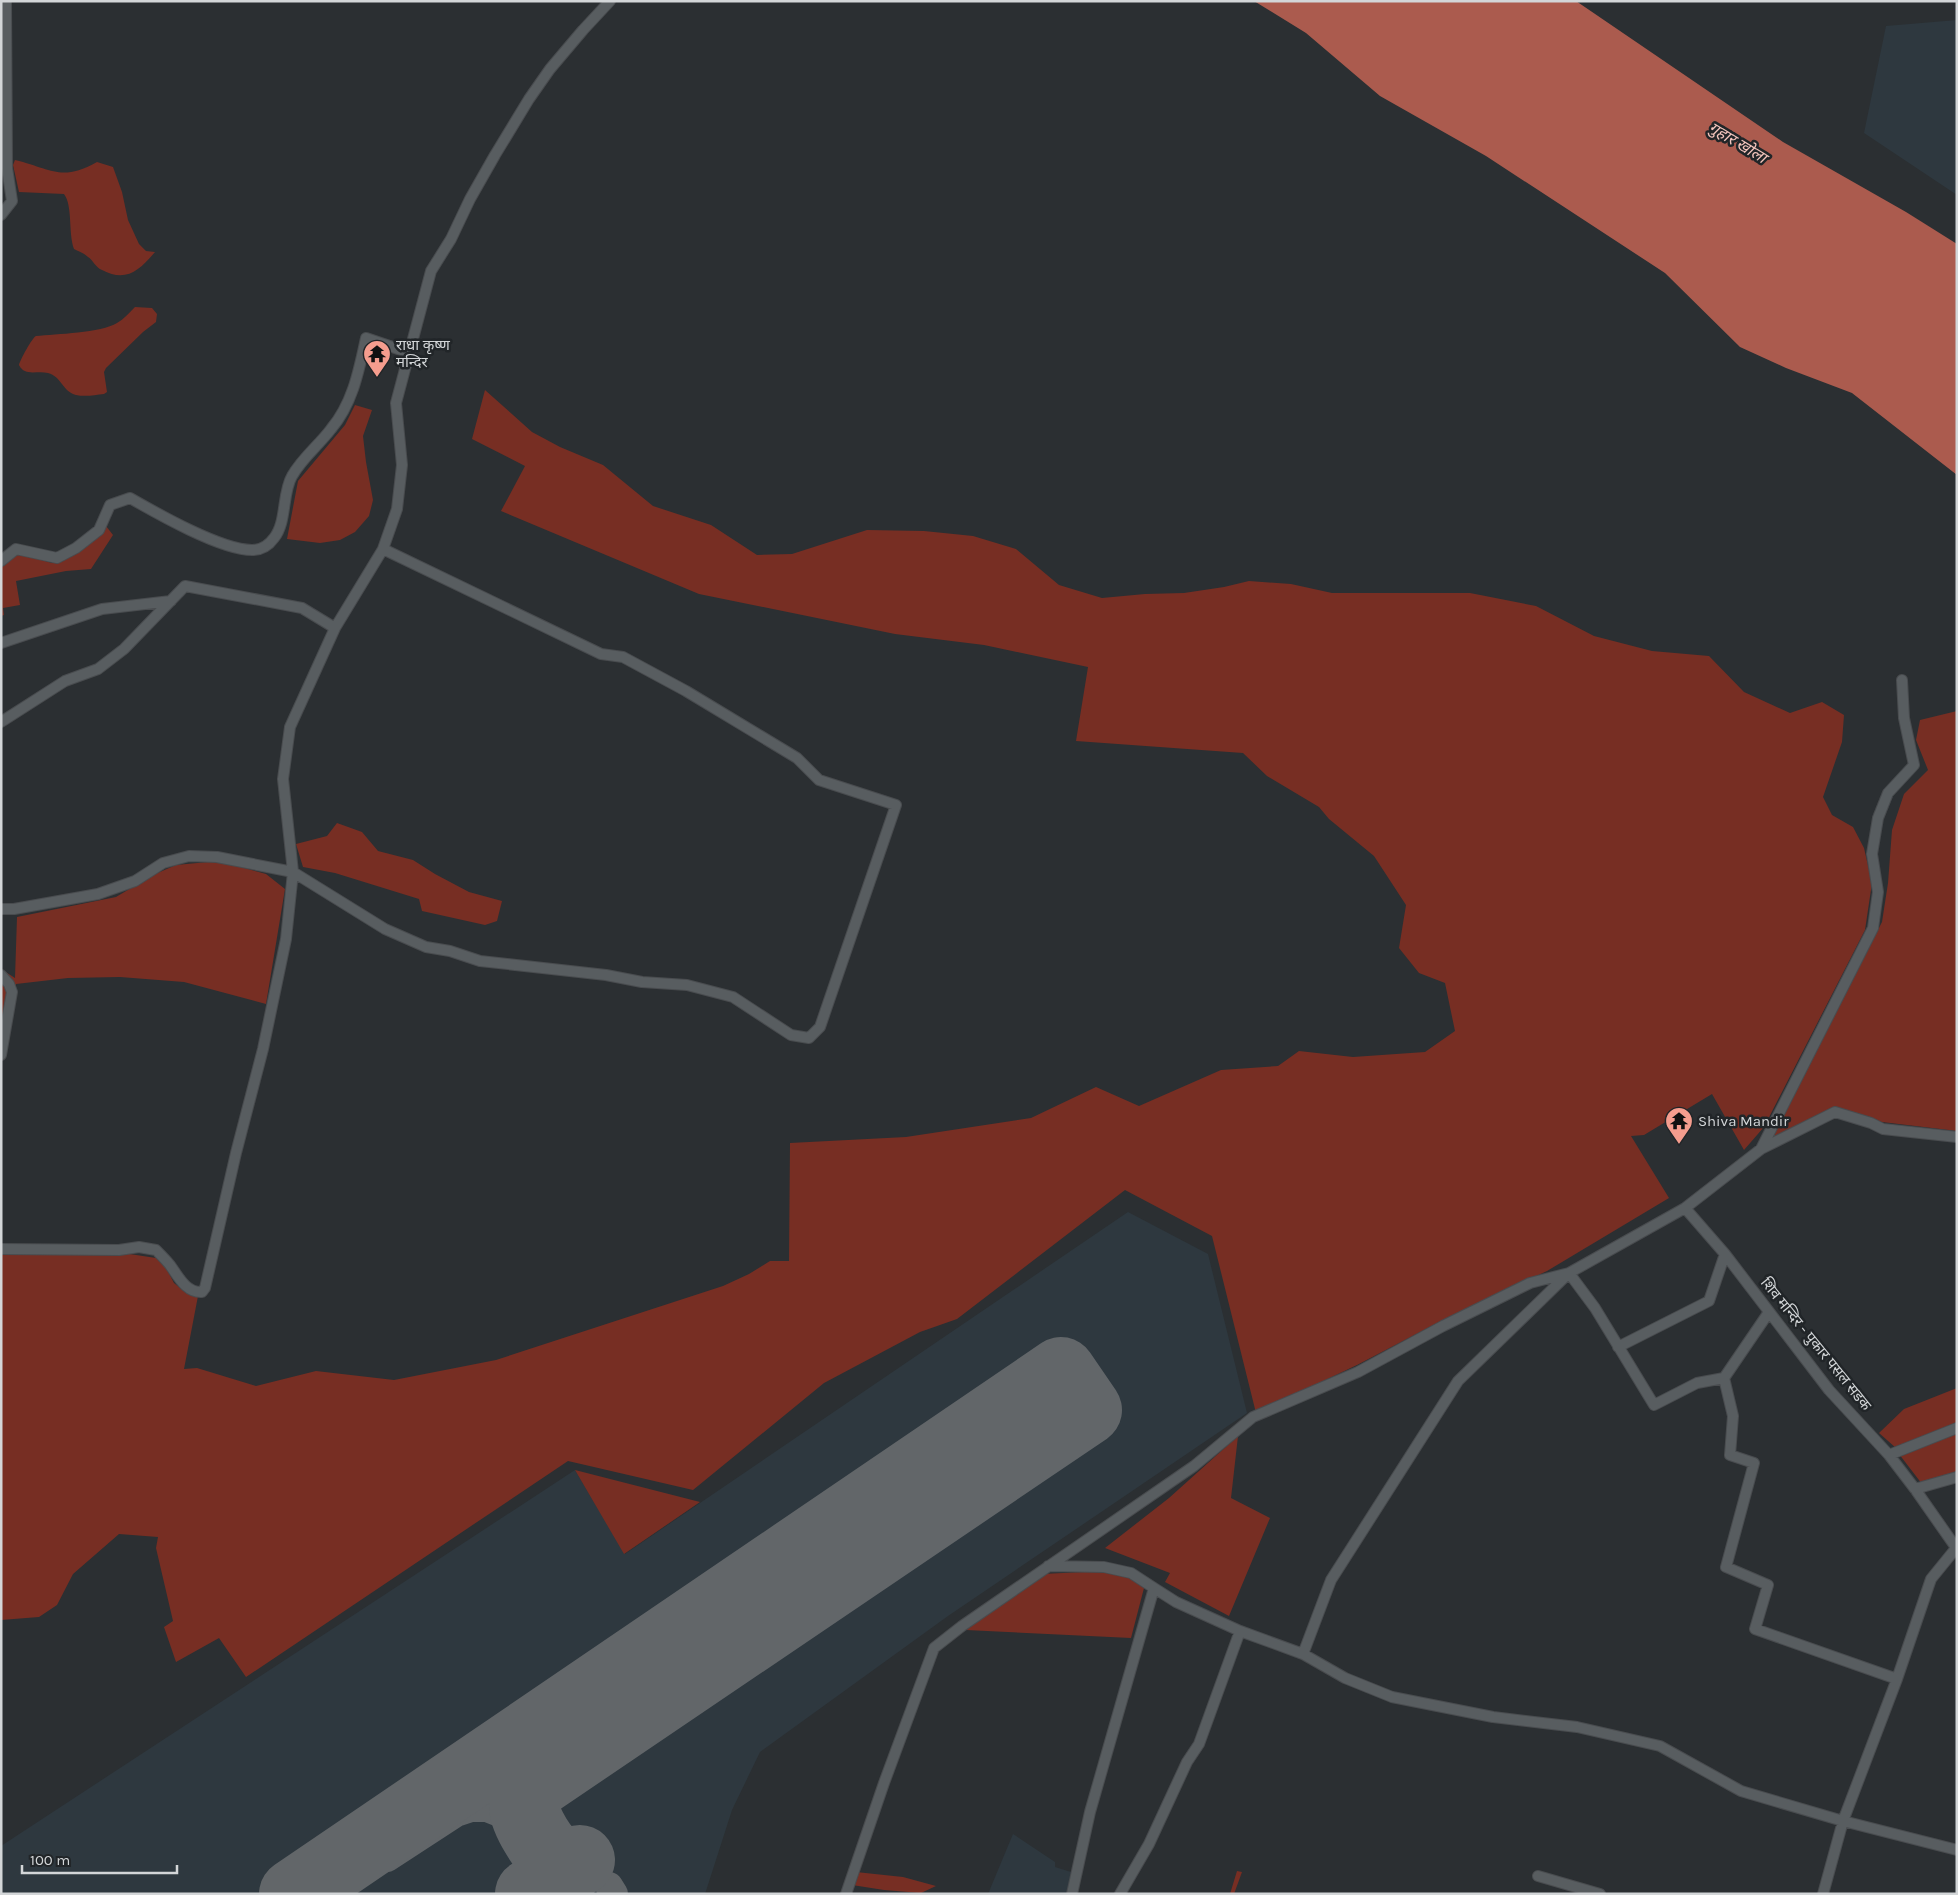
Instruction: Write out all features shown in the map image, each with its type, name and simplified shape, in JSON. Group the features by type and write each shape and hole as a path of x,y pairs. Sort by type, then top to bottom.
{"street":[{"path":"1,215 12,201 7,168 4,75 6,1"},
{"path":"1,1249 119,1250 139,1248 156,1250 170,1264 179,1280 192,1291 202,1292 208,1276 236,1153 265,1040 286,939 293,872 283,779 290,727 335,628 382,549 397,509 402,464 396,403 432,270 494,155 550,69 610,1"},
{"path":"1,561 16,549 56,558 63,555 76,548 99,530 110,505 130,498 154,512 217,542 253,550 265,547 276,537 283,516 291,477 332,429 356,386 366,338 410,353"},
{"path":"1,909 14,909 98,894 135,881 163,863 189,856 217,857 293,872 385,928 426,947 450,951 480,961 687,986 733,997 791,1035 809,1038 815,1035 820,1027 896,805 819,780 797,758 686,691 623,657 601,654 382,549"},
{"path":"1,722 65,681 98,669 124,649 185,586 302,608 335,628"},
{"path":"1,643 102,609 171,601"},
{"path":"1761,1149 1873,928 1878,892 1872,854 1878,818 1888,793 1914,764 1904,718 1902,680"},
{"path":"1,974 9,984 12,992 1,1055"},
{"path":"846,1894 884,1782 934,1648 1048,1566 1194,1466 1253,1417 1358,1372 1443,1326 1530,1283 1569,1273 1685,1208 1761,1149 1835,1112 1871,1123 1883,1129 1957,1137"},
{"name":"शिव मन्दिर - पुकार पसल सडक","path":"1685,1208 1725,1254 1829,1390 1889,1455 1956,1548"},
{"path":"1618,1347 1709,1301 1725,1254"},
{"path":"1569,1273 1594,1308 1654,1405 1697,1383 1724,1378 1769,1312"},
{"path":"1303,1654 1331,1580 1458,1381 1569,1273"},
{"path":"1724,1378 1733,1416 1730,1455 1754,1463 1726,1568 1768,1584 1755,1629 1896,1679"},
{"path":"1889,1455 1957,1428"},
{"path":"1915,1489 1957,1477"},
{"path":"1823,1894 1843,1820 1931,1579 1956,1548"},
{"path":"1048,1566 1104,1567 1131,1573 1176,1602 1240,1631 1303,1654 1345,1678 1392,1697 1494,1717 1577,1727 1660,1746 1741,1790 1843,1820 1957,1850"},
{"path":"1072,1894 1090,1812 1154,1588"},
{"path":"1120,1894 1149,1844 1186,1762 1198,1744 1240,1631"},
{"path":"1538,1876 1600,1894"}],"shaded area":[{"path":"1957,20 1957,195 1864,133 1886,26"},
{"path":"15,160 65,173 85,168 97,162 113,167 122,192 128,220 139,244 146,251 155,252 132,273 118,275 100,269 90,258 74,249 69,205 64,194 19,192 13,165"},
{"path":"135,307 152,308 157,314 156,322 106,368 104,372 107,392 104,394 76,395 68,391 56,377 44,372 28,372 19,365 26,349 36,336 100,329 122,320"},
{"path":"485,390 532,432 560,447 603,465 653,506 711,525 757,555 792,554 867,530 924,531 973,536 1016,549 1059,585 1102,598 1184,593 1249,581 1291,584 1332,593 1470,593 1536,606 1594,636 1652,651 1709,656 1744,692 1790,713 1822,702 1844,715 1842,742 1823,797 1832,815 1853,827 1864,848 1872,883 1865,930 1764,1127 1744,1150 1712,1094 1644,1135 1631,1136 1669,1198 1547,1271 1447,1318 1357,1365 1256,1413 1212,1236 1125,1190 957,1319 920,1332 824,1383 693,1490 568,1461 246,1677 219,1638 176,1662 164,1627 173,1621 156,1548 158,1537 119,1534 73,1574 57,1605 39,1617 1,1620 1,1251 123,1253 156,1258 165,1266 174,1283 185,1292 198,1296 184,1369 197,1368 256,1386 316,1371 394,1380 496,1360 723,1286 749,1274 770,1261 789,1261 790,1143 906,1137 1031,1118 1096,1087 1139,1106 1221,1070 1278,1066 1299,1051 1353,1057 1425,1052 1455,1031 1445,983 1419,973 1399,948 1406,905 1374,856 1329,819 1319,807 1267,776 1243,753 1076,741 1088,667 984,645 895,634 699,594 501,511 525,466 472,439"},
{"path":"355,405 372,410 363,436 373,500 369,516 355,532 340,540 320,543 287,539 298,481 345,425"},
{"path":"106,526 113,535 91,569 66,571 16,581 20,605 3,608 4,615 1,616 1,564 17,553 52,563 76,553"},
{"path":"1957,711 1957,1131 1882,1122 1835,1108 1773,1137 1882,922 1888,883 1892,830 1904,794 1928,770 1916,740 1920,720"},
{"path":"337,823 362,832 378,851 413,860 469,892 502,901 497,921 485,925 422,911 419,899 335,873 303,867 296,844 327,836"},
{"path":"219,861 266,874 285,889 266,1004 184,982 120,977 68,978 16,984 1,1067 1,969 15,978 17,917 116,897 153,875 176,865"},
{"path":"1128,1212 1208,1254 1247,1413 948,1616 760,1752 732,1810 705,1894 1,1894 1,1846 575,1470 625,1554"},
{"path":"1957,1388 1957,1423 1896,1448 1879,1433 1904,1409"},
{"path":"1957,1432 1957,1473 1922,1484 1899,1454"},
{"path":"1238,1436 1231,1498 1270,1518 1229,1616 1165,1582 1170,1573 1105,1548 1169,1498"},
{"path":"575,1470 700,1502 624,1554"},
{"path":"1105,1571 1129,1578 1144,1588 1131,1638 966,1630 1042,1574"},
{"path":"1013,1834 1055,1862 1055,1867 1071,1872 1067,1894 988,1894"},
{"path":"1237,1871 1242,1872 1234,1894 1230,1894"},
{"path":"856,1872 903,1877 936,1886 921,1893 852,1885"}],"water":[{"name":"गुहार खोला","path":"1254,1 1576,1 1783,142 1906,212 1957,244 1957,475 1852,393 1786,368 1740,347 1665,273 1486,156 1380,96 1306,33"}],"taxiway":[{"path":"514,1824 509,1810 508,1796 511,1783 518,1770 582,1725"},
{"path":"387,1858 456,1813 471,1808 487,1808 502,1814 514,1824 561,1894"},
{"path":"609,1886 614,1894"}],"runway":[{"path":"294,1894 1061,1372 1087,1410 529,1788 524,1802 525,1813 542,1844 552,1857 557,1860 569,1863 580,1860 530,1894"}],"place":[{"name":"राधा कृष्ण मन्दिर","path":"377,378"},
{"name":"Shiva Mandir","path":"1679,1145"}]}
